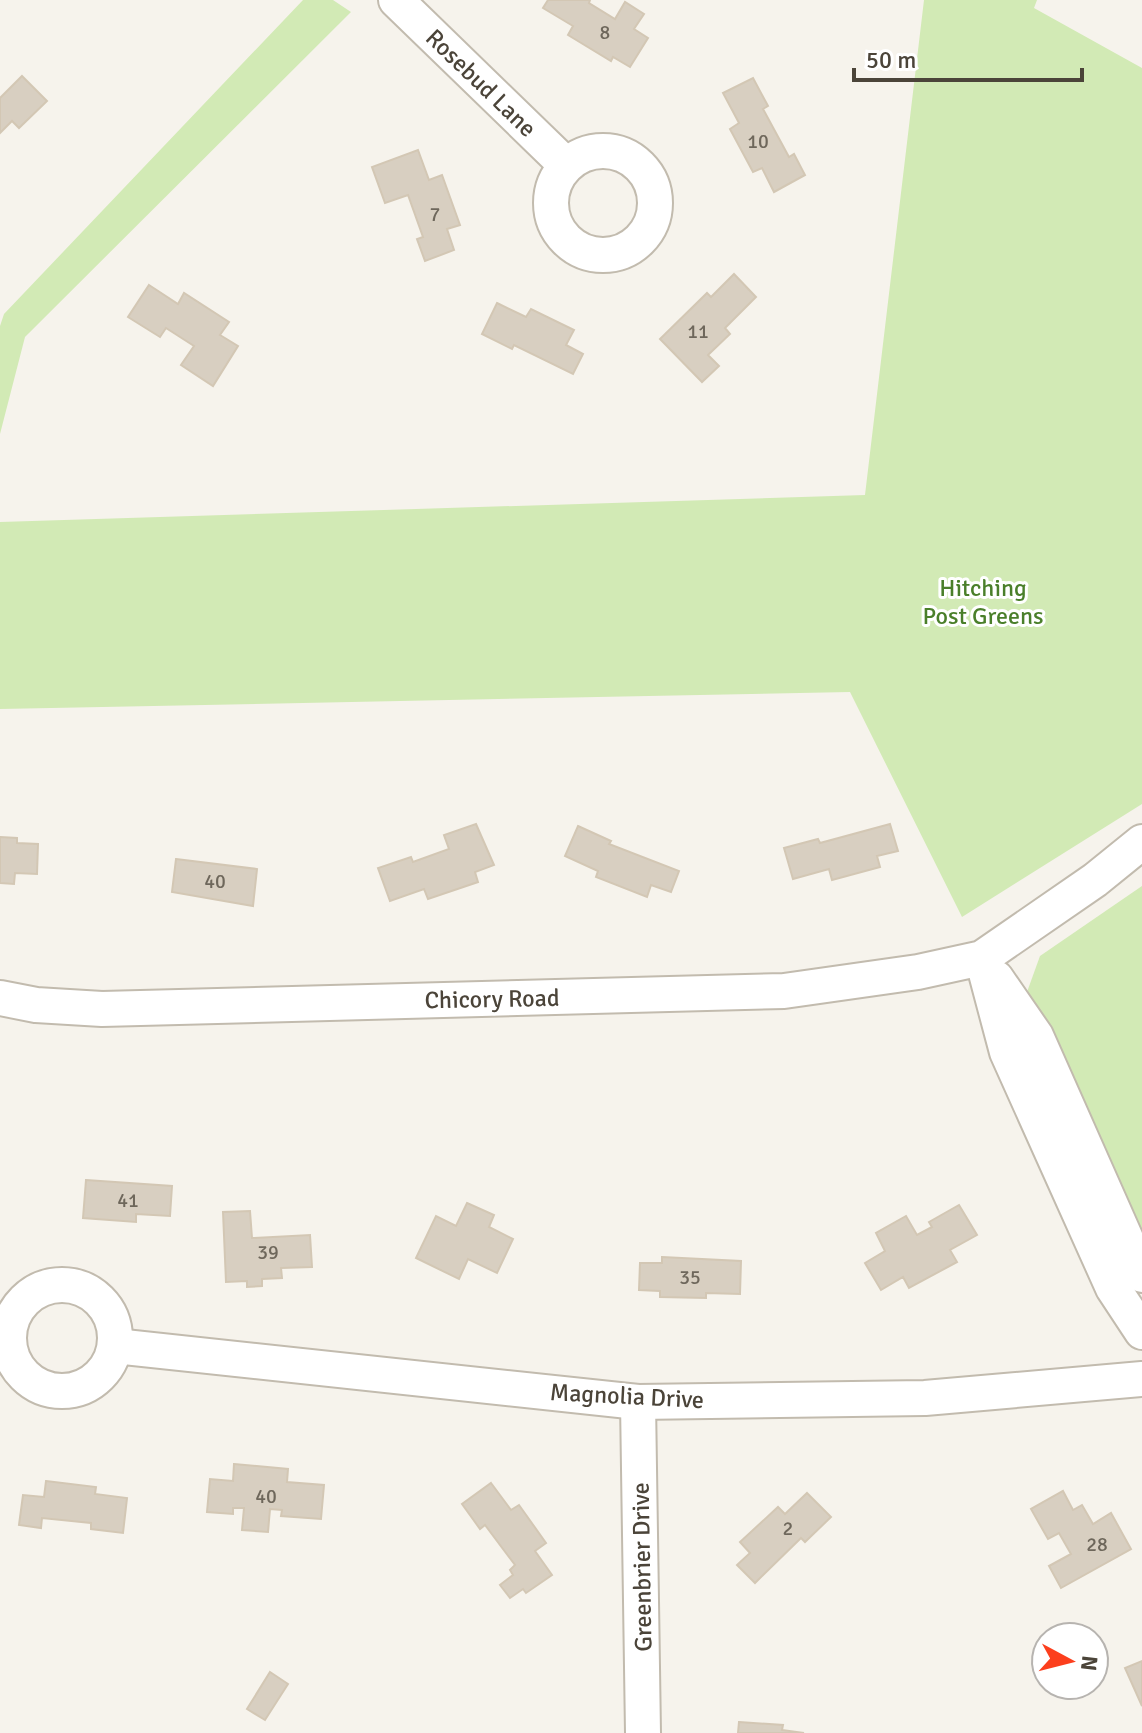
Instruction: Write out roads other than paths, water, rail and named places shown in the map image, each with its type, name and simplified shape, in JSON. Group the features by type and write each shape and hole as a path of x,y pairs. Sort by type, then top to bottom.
{"street":[{"name":"Rosebud Lane","path":"396,0 566,165"},
{"name":"Chicory Road","path":"0,998 36,1005 102,1009 784,991 918,972 982,958 1095,880 1142,842"},
{"path":"982,958 1036,1036 1142,1275"},
{"path":"982,958 1007,1052 1113,1288 1142,1332"},
{"path":"53,1286 76,1287 95,1297 109,1314 115,1346 100,1375 82,1387 60,1391 39,1386 22,1372 11,1353 5,1331 33,1294 53,1286"},
{"name":"Magnolia Drive","path":"115,1346 638,1402 925,1398 1142,1379"},
{"name":"Greenbrier Drive","path":"638,1402 643,1733"}],"park label":[{"name":"Hitching Post Greens","path":"983,602"}]}
